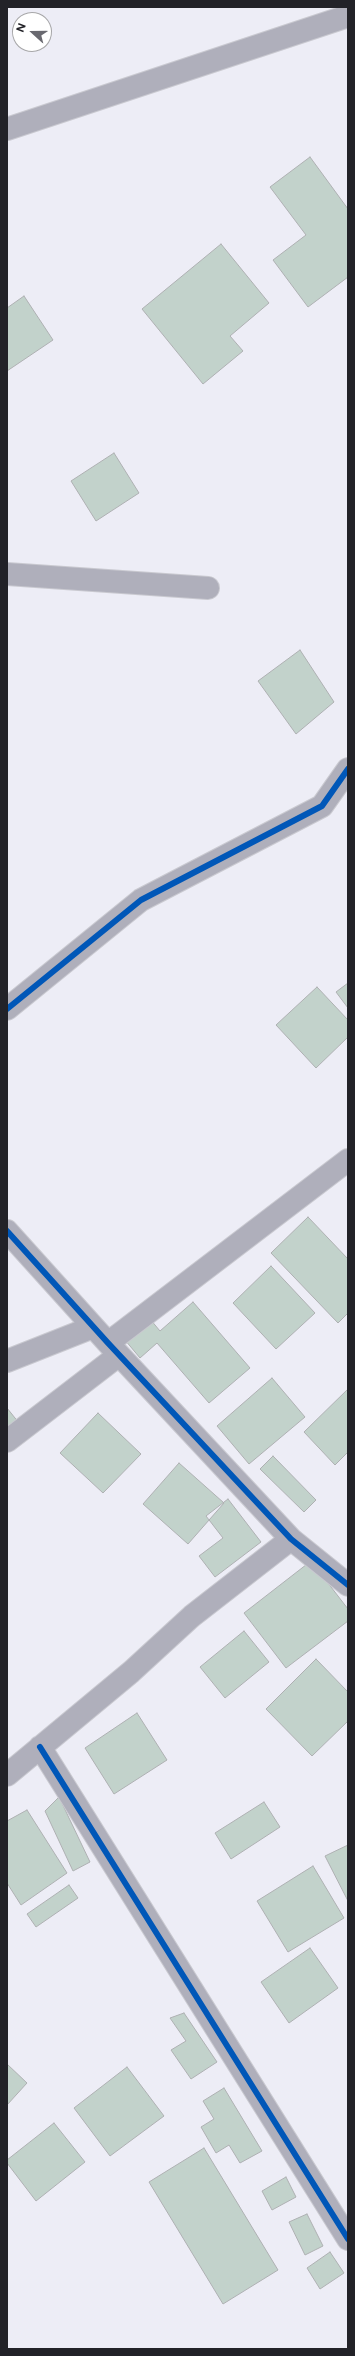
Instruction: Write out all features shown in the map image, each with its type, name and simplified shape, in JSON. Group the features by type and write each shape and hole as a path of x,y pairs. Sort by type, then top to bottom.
{"street":[{"path":"7,130 348,16"},
{"path":"7,574 208,588"},
{"path":"7,1009 140,900 322,806 348,769"},
{"path":"7,1441 113,1349 348,1160"},
{"path":"7,1231 113,1349 291,1539 348,1585"},
{"path":"7,1362 93,1327"},
{"path":"7,1774 131,1672 192,1616 291,1539"},
{"path":"40,1747 348,2239"}],"building":[{"path":"310,157 348,209 348,277 308,307 273,260 306,235 270,187"},
{"path":"221,244 269,303 230,336 243,351 203,384 142,309"},
{"path":"24,296 53,340 7,371 7,308"},
{"path":"114,453 139,493 96,521 71,481"},
{"path":"300,650 334,702 296,734 258,681"},
{"path":"348,983 348,1008 336,992"},
{"path":"317,987 348,1020 348,1037 316,1068 276,1025"},
{"path":"308,1217 348,1259 348,1313 338,1323 271,1253"},
{"path":"271,1266 315,1313 276,1349 233,1303"},
{"path":"193,1302 250,1368 209,1403 157,1343 140,1358 125,1340 150,1319 160,1331"},
{"path":"272,1378 305,1417 249,1464 217,1426"},
{"path":"348,1389 348,1452 335,1465 304,1432"},
{"path":"7,1408 19,1423 7,1432"},
{"path":"98,1413 141,1454 103,1493 60,1453"},
{"path":"273,1456 316,1500 304,1512 260,1469"},
{"path":"179,1463 224,1503 188,1544 143,1504"},
{"path":"228,1499 261,1542 215,1577 199,1556 223,1538 206,1516"},
{"path":"311,1561 348,1609 348,1621 286,1668 244,1613"},
{"path":"244,1631 269,1662 225,1698 200,1667"},
{"path":"316,1659 348,1692 348,1721 312,1756 266,1709"},
{"path":"137,1713 167,1760 114,1794 85,1748"},
{"path":"59,1797 90,1862 73,1871 45,1811"},
{"path":"264,1802 280,1827 231,1859 215,1833"},
{"path":"27,1810 67,1873 21,1905 7,1883 7,1821"},
{"path":"348,1845 348,1901 325,1856"},
{"path":"313,1866 344,1918 288,1952 257,1901"},
{"path":"69,1885 78,1898 36,1927 27,1914"},
{"path":"310,1948 338,1988 289,2023 261,1982"},
{"path":"184,2013 217,2062 191,2079 171,2050 186,2041 170,2018"},
{"path":"7,2064 27,2083 7,2105"},
{"path":"127,2067 164,2116 110,2156 74,2108"},
{"path":"224,2088 262,2151 240,2163 229,2145 216,2153 201,2127 214,2119 203,2101"},
{"path":"54,2123 85,2162 36,2201 7,2163 7,2160"},
{"path":"204,2148 278,2270 223,2304 149,2182"},
{"path":"286,2177 296,2197 272,2210 262,2191"},
{"path":"307,2214 323,2246 305,2255 289,2222"},
{"path":"330,2252 344,2273 320,2289 307,2268"}],"cycle path":[{"path":"7,1009 141,900 322,806 348,769"},
{"path":"7,1231 108,1343 291,1539 348,1585"},
{"path":"40,1747 348,2239"}]}
